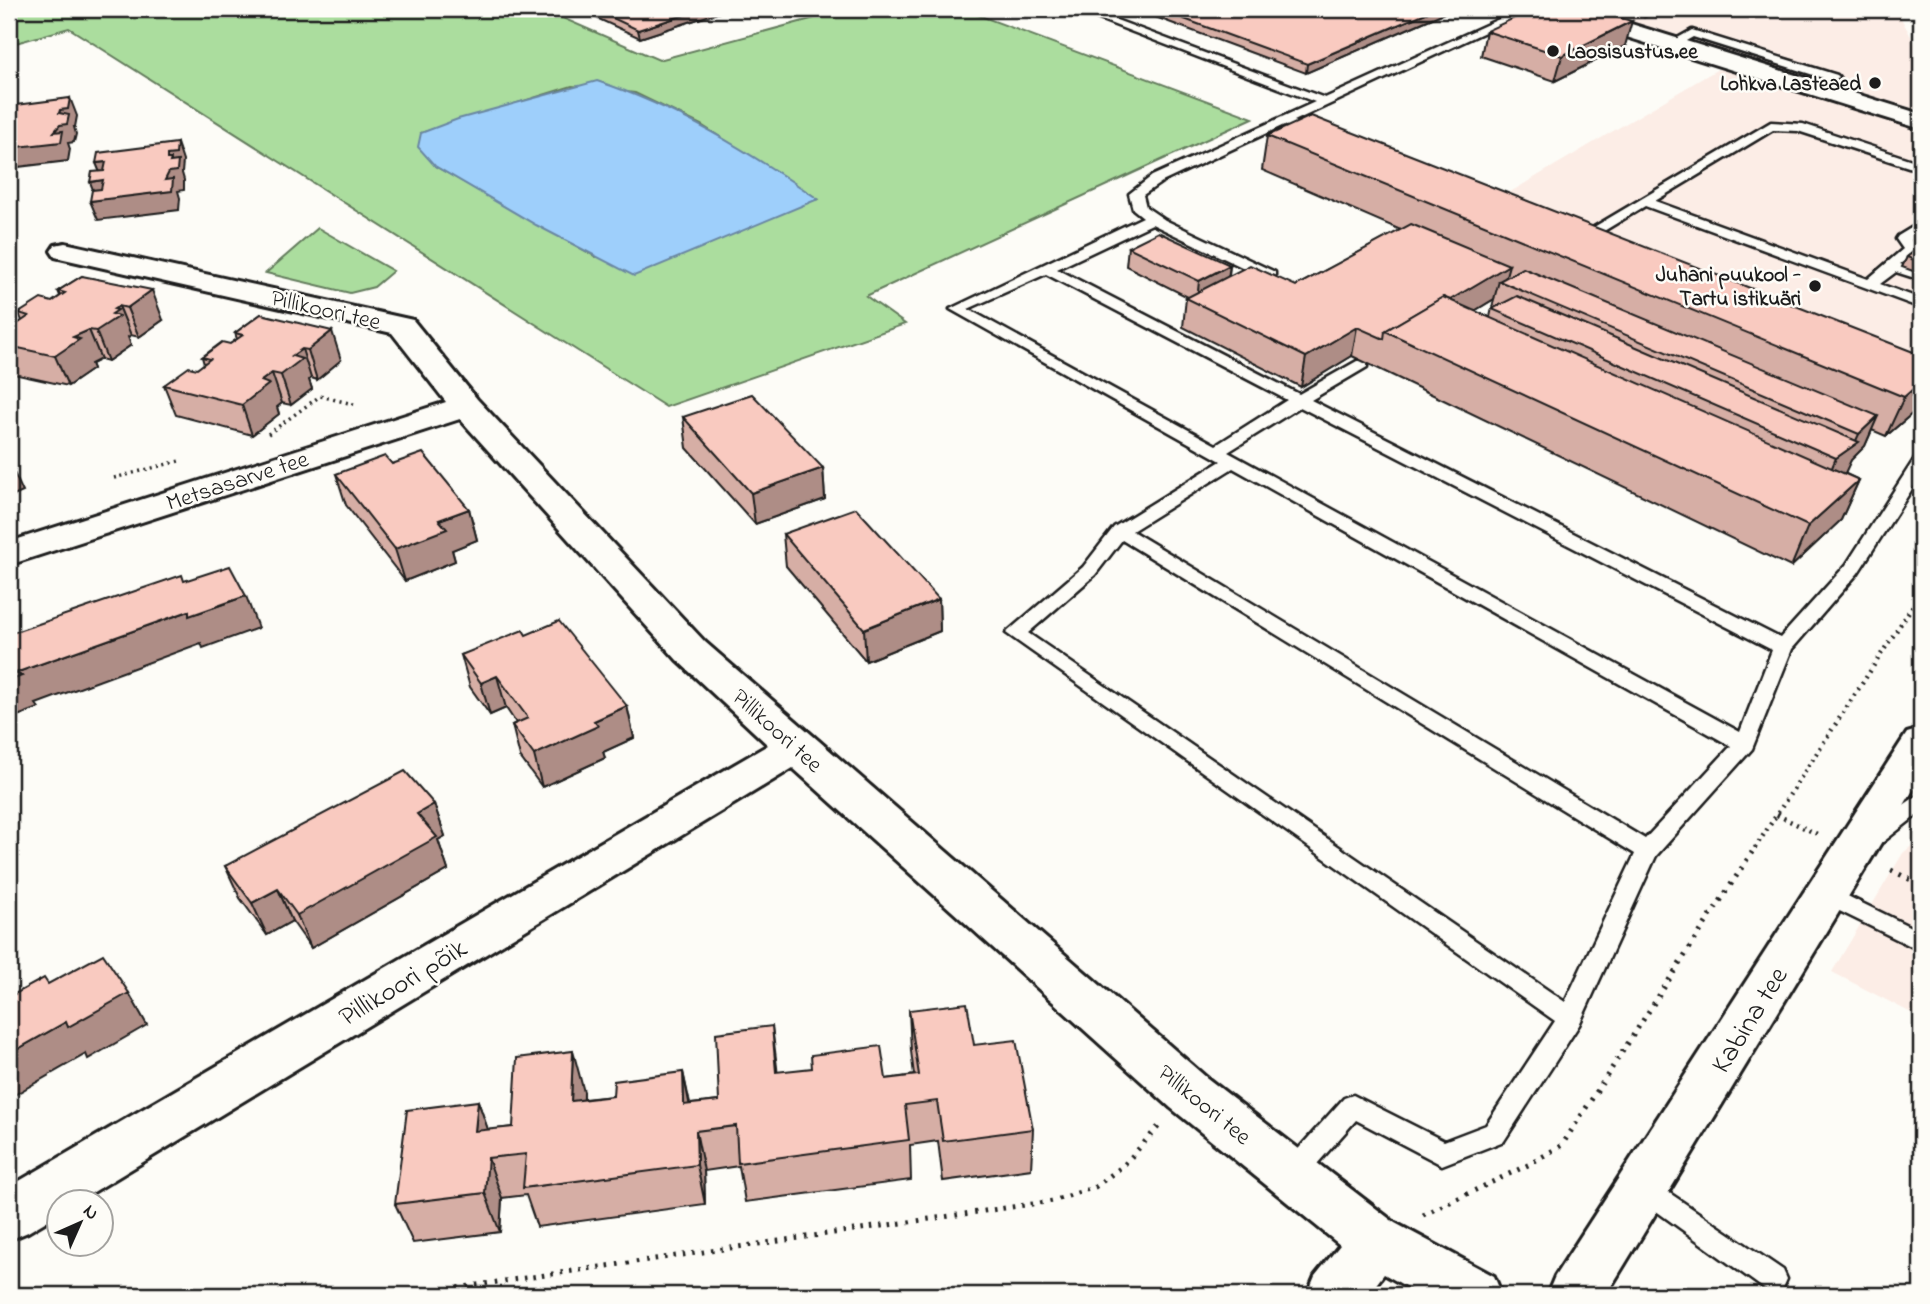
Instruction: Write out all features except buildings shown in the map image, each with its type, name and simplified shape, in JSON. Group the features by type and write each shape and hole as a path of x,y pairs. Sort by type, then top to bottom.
{"street":[{"path":"1561,9 1921,122"},
{"name":"Pillikoori tee","path":"65,251 402,326 466,406 691,651 796,747 1189,1093 1376,1241 1474,1295"},
{"name":"Metsasarve tee","path":"9,554 466,406"},
{"name":"Kabina tee","path":"1575,1295 1921,743"},
{"name":"Pillikoori põik","path":"9,1215 796,747"},
{"path":"1335,1295 1376,1241"}],"lane":[{"path":"1078,9 1326,102"},
{"path":"1270,275 1153,218 1140,209 1136,194 1146,186 1284,121 1529,9"},
{"path":"1284,121 1335,142"},
{"path":"1579,240 1771,126 1799,127 1921,167"},
{"path":"1643,201 1921,304"},
{"path":"1153,218 957,309 1745,744"},
{"path":"1868,285 1894,267 1893,263 1911,250 1903,239 1921,226"},
{"path":"1894,267 1921,276"},
{"path":"1046,269 1783,647"},
{"path":"1362,364 1299,400 1120,531 1089,571 1016,632 1570,1018"},
{"path":"1292,1174 1353,1106 1442,1153 1495,1133 1570,1018 1647,851 1745,744 1783,647 1852,569 1921,462"},
{"path":"1120,531 1647,851"},
{"path":"1854,851 1921,801"},
{"path":"1827,895 1921,942"},
{"path":"1643,1187 1773,1279"}],"path":[{"path":"1376,1241 1448,1200 1530,1164 1562,1145 1921,593"},
{"path":"429,1292 1053,1201 1095,1187 1123,1166 1189,1093"}],"shaded area":[{"name":"Lohkva Lasteaed","path":"1586,9 1896,9 1921,55 1921,111"},
{"name":"Juhani puukool - Tartu istikuäri","path":"1723,66 1921,128 1921,371 1495,201"},
{"path":"1921,838 1921,1018 1832,972 1903,853"}],"green space":[{"path":"9,9 542,9 659,60 848,9 962,9 1253,118 866,296 905,324 666,407 69,28 9,45","holes":["572,86 635,93 701,125 818,199 596,257 435,166 421,133"]},
{"path":"318,228 393,271 374,287 350,293 266,273"}],"water":[{"path":"597,81 684,117 766,164 818,199 634,276 536,225 435,166 418,147 421,133 458,119"}],"place":[{"name":"Laosisustus.ee","path":"1553,51"},
{"name":"Lohkva Lasteaed","path":"1875,83"},
{"name":"Juhani puukool - Tartu istikuäri","path":"1815,286"}]}
